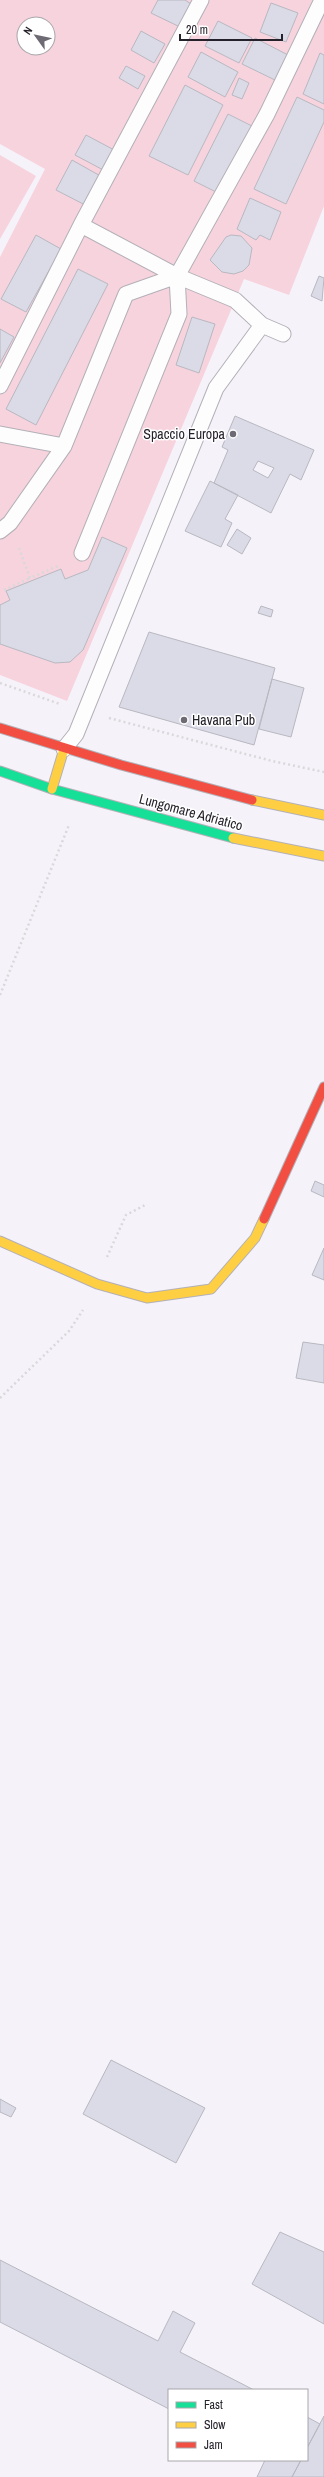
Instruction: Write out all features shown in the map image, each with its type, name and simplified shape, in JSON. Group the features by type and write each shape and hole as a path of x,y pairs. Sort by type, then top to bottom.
{"street":[{"name":"Lungomare Adriatico","path":"0,728 64,749 256,802 324,815"},
{"path":"52,789 64,749"},
{"name":"Lungomare Adriatico","path":"0,771 52,789 256,844 324,856"},
{"path":"0,1241 97,1284 147,1298 211,1289 255,1238 324,1087"}],"lane":[{"path":"0,386 82,225 201,0"},
{"path":"82,553 179,314 177,276 267,114 322,0"},
{"path":"82,225 177,276 235,300 262,325 284,334"},
{"path":"5,527 64,446 126,294 177,276"},
{"path":"64,749 76,734 216,388 262,325"},
{"path":"0,434 64,446"}],"path":[{"path":"5,527 30,578"},
{"path":"4,590 61,564"},
{"path":"0,683 85,711 272,761 324,772"},
{"path":"0,995 69,825"},
{"path":"0,1398 69,1331 97,1284 126,1215 147,1204"}],"shaded area":[{"path":"0,0 324,0 324,206 289,295 244,279 67,701 0,675 0,257 45,169 0,144"},
{"path":"0,155 36,176 0,239"}],"building":[{"path":"158,0 185,0 191,4 180,27 151,13"},
{"path":"271,3 298,13 286,42 260,32"},
{"path":"218,21 252,38 239,63 205,46"},
{"path":"141,31 165,44 154,63 131,50"},
{"path":"255,38 290,56 277,81 242,64"},
{"path":"201,52 238,72 225,97 188,77"},
{"path":"320,53 324,55 324,104 303,94"},
{"path":"126,66 145,76 138,89 119,78"},
{"path":"239,78 249,83 242,99 232,95"},
{"path":"185,85 223,105 188,175 149,156"},
{"path":"297,97 324,110 324,122 286,204 254,189"},
{"path":"228,114 260,130 226,197 194,181"},
{"path":"86,135 118,152 107,172 75,155"},
{"path":"72,160 104,178 89,207 56,190"},
{"path":"250,198 281,212 270,240 260,235 256,240 237,229"},
{"path":"36,235 61,249 26,312 1,299"},
{"path":"231,235 241,236 252,248 249,265 243,271 234,274 222,272 210,260 226,237"},
{"path":"78,269 108,284 36,425 6,409"},
{"path":"319,276 324,278 322,301 311,296"},
{"path":"192,317 215,324 199,373 176,365"},
{"path":"0,329 14,337 0,363"},
{"path":"235,416 314,450 301,480 290,474 271,513 214,483 228,450 222,447","holes":["258,461 274,468 268,478 253,470"]},
{"path":"210,481 238,495 225,519 232,523 221,547 185,531"},
{"path":"237,529 251,538 242,554 227,545"},
{"path":"102,537 127,548 83,650 70,662 55,663 0,644 0,605 10,600 6,591 61,569 65,579 88,570"},
{"path":"261,606 273,610 271,617 258,613"},
{"path":"149,632 275,668 254,745 119,707"},
{"path":"272,679 304,688 291,737 259,729"},
{"path":"315,1181 324,1185 324,1197 311,1191"},
{"path":"324,1248 324,1280 312,1275"},
{"path":"303,1342 324,1345 324,1383 296,1378"},
{"path":"111,2060 205,2108 176,2163 83,2114"},
{"path":"0,2099 16,2108 11,2117 0,2112"},
{"path":"280,2232 324,2252 324,2324 252,2284"},
{"path":"0,2260 158,2341 173,2311 195,2323 180,2352 252,2389 168,2389 168,2408 0,2322"},
{"path":"324,2416 324,2477 292,2477 300,2461 308,2461 308,2446"},
{"path":"308,2418 320,2424 308,2446"},
{"path":"265,2461 300,2461 292,2477 257,2477"}],"traffic: fast":[{"path":"0,771 52,789 233,838"}],"traffic: slow":[{"path":"52,789 64,749"},
{"path":"252,800 324,815"},
{"path":"233,838 324,856"},
{"path":"0,1241 97,1284 147,1298 211,1289 255,1238 264,1219"}],"traffic: jam":[{"path":"0,728 121,765 252,800"},
{"path":"264,1219 324,1087"}],"place":[{"name":"Spaccio Europa","path":"233,434"},
{"name":"Havana Pub","path":"184,720"}]}
